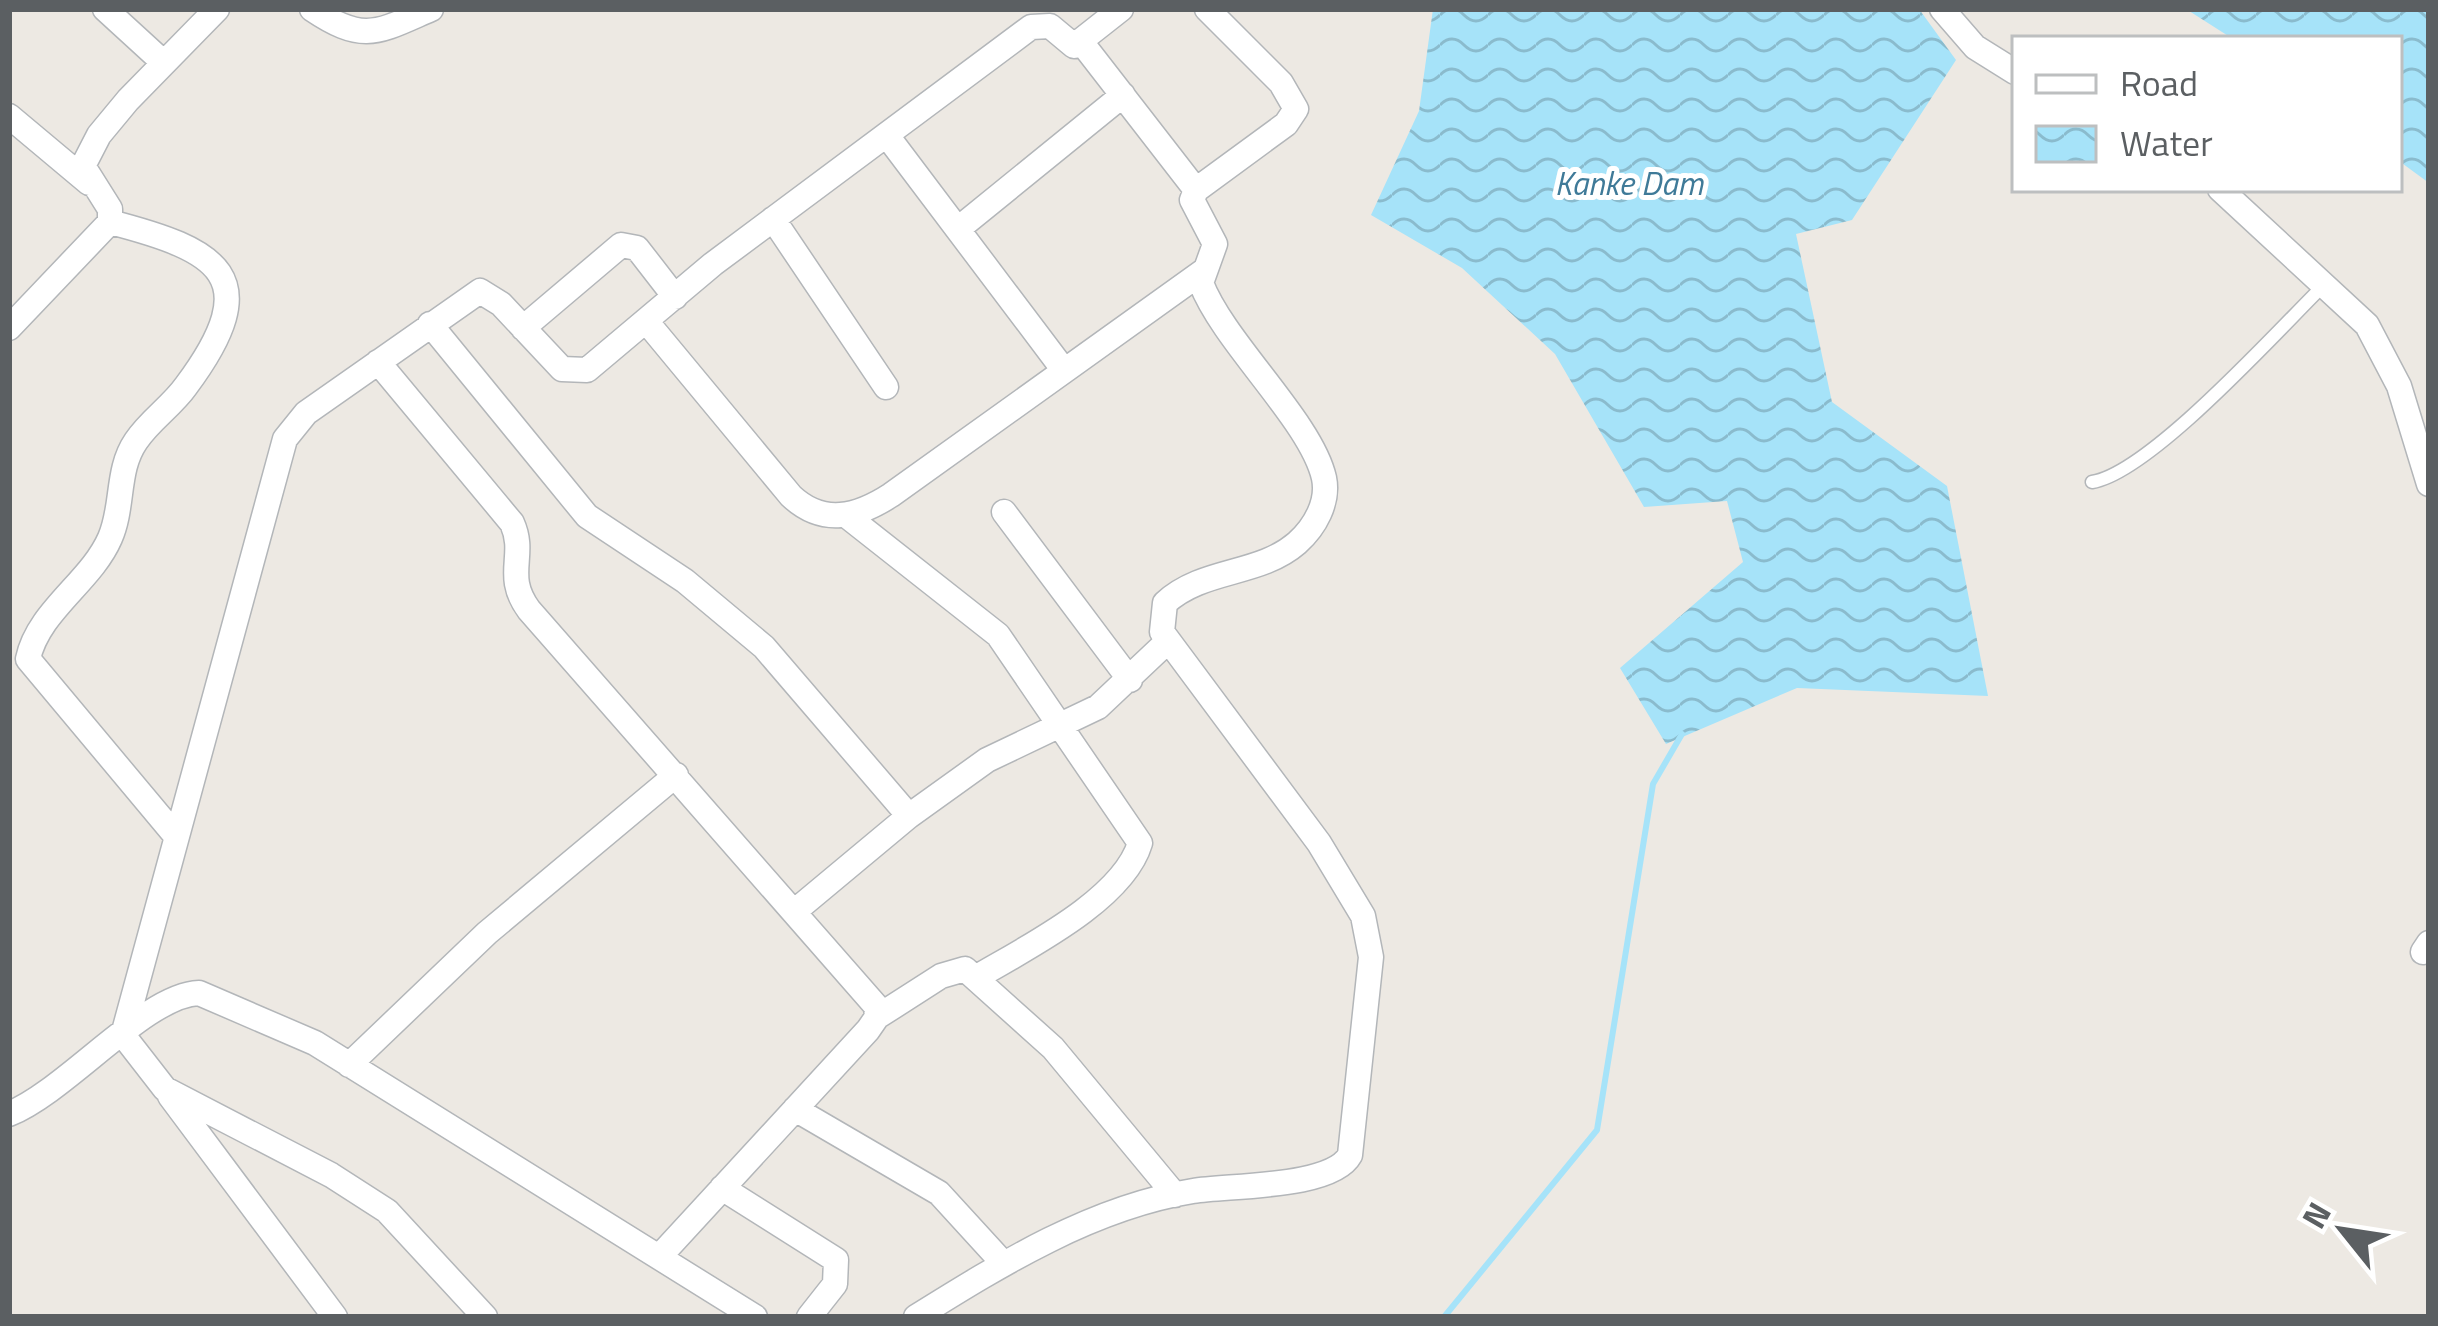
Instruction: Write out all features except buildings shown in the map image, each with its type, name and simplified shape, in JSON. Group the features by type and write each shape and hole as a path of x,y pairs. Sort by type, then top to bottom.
{"street":[{"path":"105,9 164,63"},
{"path":"89,183 83,166 99,135 217,9"},
{"path":"312,9 365,35 431,9"},
{"path":"123,1035 285,439 306,413 481,291 562,369 575,373 604,359 773,219 1031,27 1041,23 1066,43 1082,43 1121,9"},
{"path":"916,1317 1046,1240 1174,1195 1330,1174 1344,1167 1350,1156 1371,957 1363,916 1319,842 1168,640 1161,616 1165,603 1179,590 1277,558 1300,541 1324,498 1318,462 1205,294 1204,270 1215,244 1192,200 1196,190 1286,124 1295,109 1282,83 1207,9"},
{"path":"1942,9 1975,47 2012,70"},
{"path":"1082,43 1196,190"},
{"path":"958,229 1123,95"},
{"path":"9,116 89,183 110,209 110,222 10,325"},
{"path":"888,137 1064,369"},
{"path":"2223,192 2367,325 2387,356 2429,484"},
{"path":"773,219 886,387"},
{"path":"110,222 174,239 206,254 226,279 228,295 224,316 189,383 133,445 109,542 40,632 28,659 176,836"},
{"path":"523,328 628,244 675,297"},
{"path":"847,516 891,495 1204,270"},
{"path":"646,321 790,496 806,510 847,516 998,635 1136,830 1137,854 1060,928 977,977"},
{"path":"430,324 587,516 685,581 764,647 908,816"},
{"path":"378,362 512,523 518,594 876,1006 878,1017"},
{"path":"1004,512 1130,680"},
{"path":"795,911 908,816 988,760 1098,707 1168,640"},
{"path":"349,1065 487,933 676,775"},
{"path":"660,1256 878,1017 955,969 977,977 1053,1048 1174,1195"},
{"path":"9,1114 40,1101 181,994 199,993 297,1034 755,1317"},
{"path":"123,1035 335,1317"},
{"path":"165,1089 331,1175 387,1211 485,1317"},
{"path":"795,1109 939,1192 1004,1264"},
{"path":"722,1188 836,1260 835,1284 809,1317"}],"lane":[{"path":"2092,482 2109,479 2152,449 2326,283"}],"water":[{"name":"Kanke Dam","path":"1433,9 1919,9 1956,60 1852,220 1796,234 1832,402 1947,486 1988,696 1797,688 1666,744 1620,668 1743,562 1727,501 1644,507 1555,354 1462,268 1371,215 1419,111"},
{"path":"2186,9 2429,9 2429,183 2402,163 2402,36 2228,36"}],"waterway":[{"path":"1444,1317 1597,1130 1653,784 1682,734"}]}
